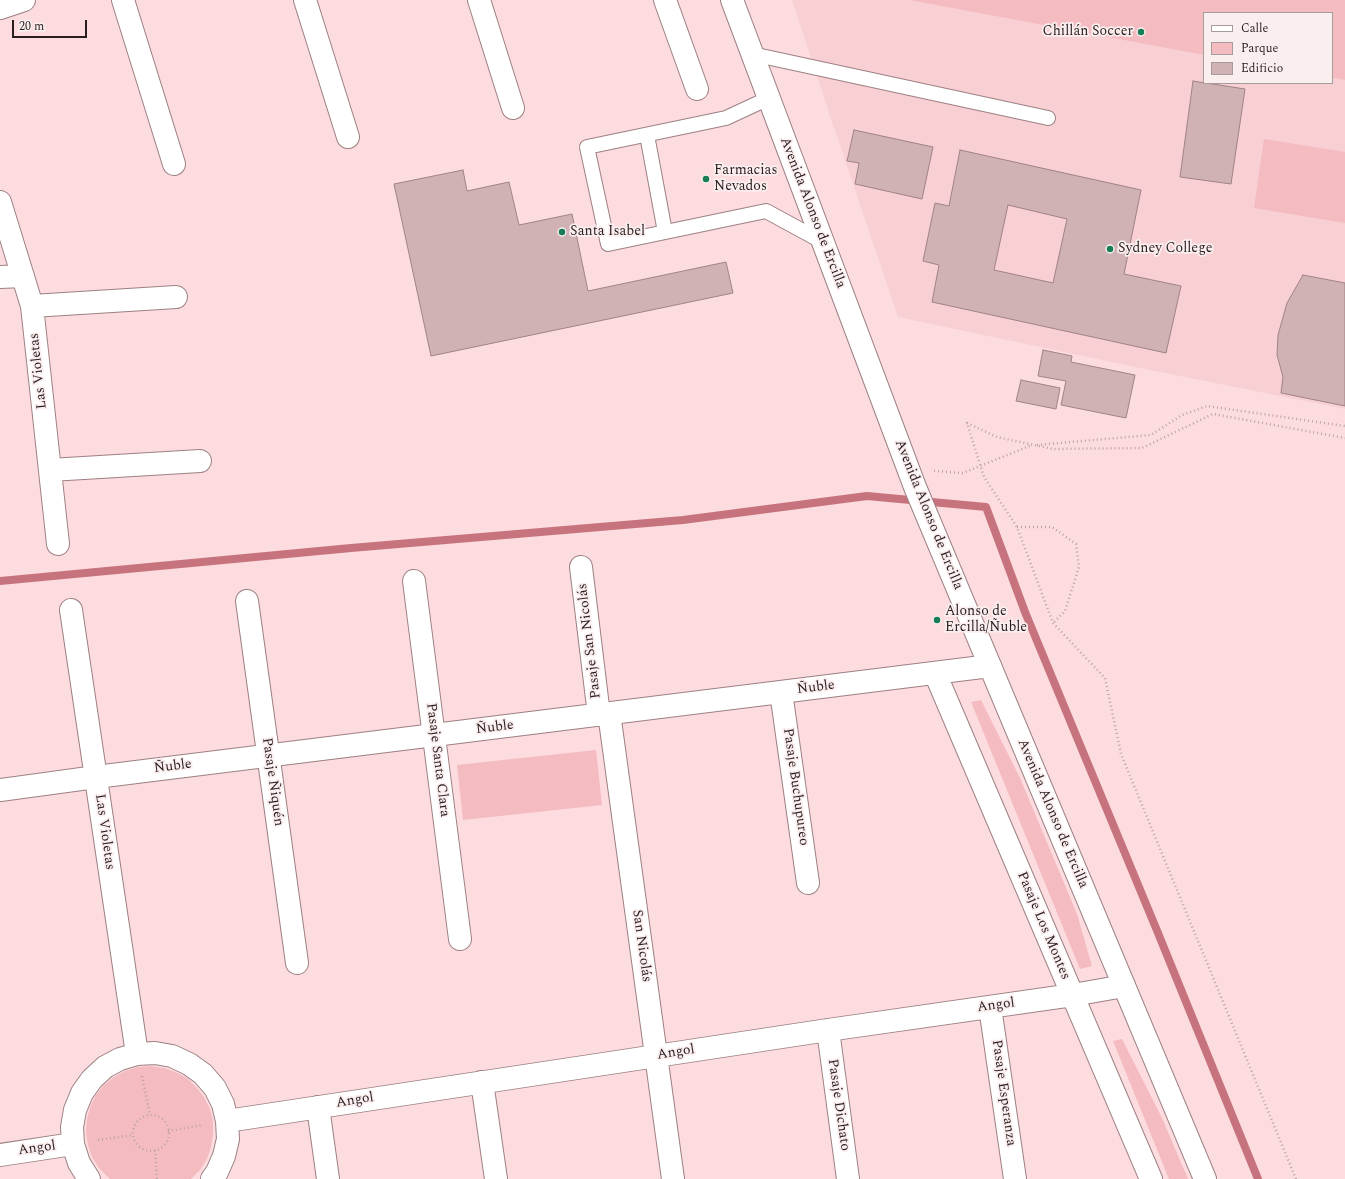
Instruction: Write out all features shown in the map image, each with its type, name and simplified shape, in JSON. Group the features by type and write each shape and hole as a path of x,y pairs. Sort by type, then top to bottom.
{"street":[{"path":"0,8 24,0"},
{"path":"123,0 174,164"},
{"path":"305,0 348,137"},
{"path":"479,0 513,108"},
{"path":"665,0 697,89"},
{"name":"Avenida Alonso de Ercilla","path":"732,0 932,530 1204,1179"},
{"name":"Las Violetas","path":"0,202 32,306 58,544"},
{"path":"0,278 23,276"},
{"path":"32,306 176,297"},
{"path":"50,470 200,461"},
{"name":"Pasaje San Nicolás","path":"581,567 604,714"},
{"name":"Pasaje Santa Clara","path":"414,580 460,939"},
{"name":"Pasaje Ñiquén","path":"247,601 297,963"},
{"name":"Las Violetas","path":"72,610 137,1054"},
{"name":"Ñuble","path":"0,790 990,666"},
{"name":"Pasaje Los Montes","path":"935,673 1151,1179"},
{"name":"Pasaje Buchupureo","path":"781,692 808,883"},
{"name":"San Nicolás","path":"604,714 656,1056 673,1179"},
{"name":"Angol","path":"227,1121 828,1030 1073,995 1124,986"},
{"name":"Pasaje Esperanza","path":"990,1007 1015,1179"},
{"name":"Pasaje Dichato","path":"828,1030 848,1179"},
{"path":"88,1179 79,1163 73,1144 72,1127 75,1110 85,1089 92,1079 105,1068 120,1059 137,1054 155,1053 172,1056 189,1064 203,1074 215,1088 223,1104 227,1121 228,1139 224,1156 212,1179"},
{"path":"482,1082 496,1179"},
{"path":"318,1107 328,1179"},
{"name":"Angol","path":"0,1155 73,1144"}],"lane":[{"path":"752,54 1048,118"},
{"path":"769,98 726,118 587,147 608,244 766,211 823,242"},
{"path":"647,135 665,232"}],"path":[{"path":"912,479 963,473 1033,445 1151,435 1182,414 1207,406 1345,426"},
{"path":"1296,1179 1121,754 1105,678 1053,623 1017,527 984,477 967,422 997,438 1053,449 1142,448 1213,414 1345,438"},
{"path":"1017,527 1052,527 1076,544 1079,567 1065,610 1053,623"},
{"path":"137,1054 150,1115"},
{"path":"150,1115 160,1118 167,1126 168,1131 166,1141 160,1148 155,1150 143,1149 138,1145 133,1135 135,1123 139,1119 150,1115"},
{"path":"168,1131 227,1121"},
{"path":"73,1144 133,1135"},
{"path":"155,1150 157,1179"}],"shaded area":[{"name":"Sydney College","path":"792,0 909,0 1203,55 1203,84 1333,84 1333,78 1345,80 1345,409 898,317"}],"green space":[{"name":"Chillán Soccer","path":"909,0 1345,0 1345,80 1333,78 1333,12 1203,12 1203,55"},
{"path":"1264,139 1345,152 1345,223 1254,208"},
{"path":"981,700 1020,778 1077,914 1092,966 1080,969 971,702"},
{"path":"596,750 602,805 463,820 457,765"},
{"path":"1122,1039 1162,1118 1188,1179 1169,1179 1113,1041"},
{"path":"150,1066 164,1068 187,1078 204,1097 210,1109 213,1121 211,1147 207,1159 200,1170 191,1179 110,1179 99,1168 92,1157 86,1132 90,1107 96,1095 104,1085 125,1071 138,1067"}],"building":[{"path":"1193,81 1203,83 1203,84 1245,89 1231,184 1180,177"},
{"path":"854,130 933,147 922,199 855,184 859,163 847,161"},
{"path":"960,150 1141,190 1124,274 1181,286 1166,353 932,302 939,265 923,261 935,203 949,206","holes":["1008,205 1067,219 1053,283 994,270"]},
{"path":"463,170 467,191 509,182 519,225 572,214 588,291 726,262 733,293 431,356 394,184"},
{"path":"1303,275 1345,283 1345,406 1281,393 1283,377 1277,355 1278,335 1287,303"},
{"path":"1043,350 1072,356 1071,362 1135,375 1126,418 1061,405 1066,381 1038,376"},
{"path":"1021,380 1060,388 1056,409 1016,401"}],"waterway":[{"path":"0,581 351,548 683,520 867,496 986,507 1025,612 1258,1179"}],"place":[{"name":"Chillán Soccer","path":"1141,32"},
{"name":"Farmacias Nevados","path":"706,179"},
{"name":"Santa Isabel","path":"562,232"},
{"name":"Sydney College","path":"1110,249"},
{"name":"Alonso de Ercilla/Ñuble","path":"937,620"}]}
